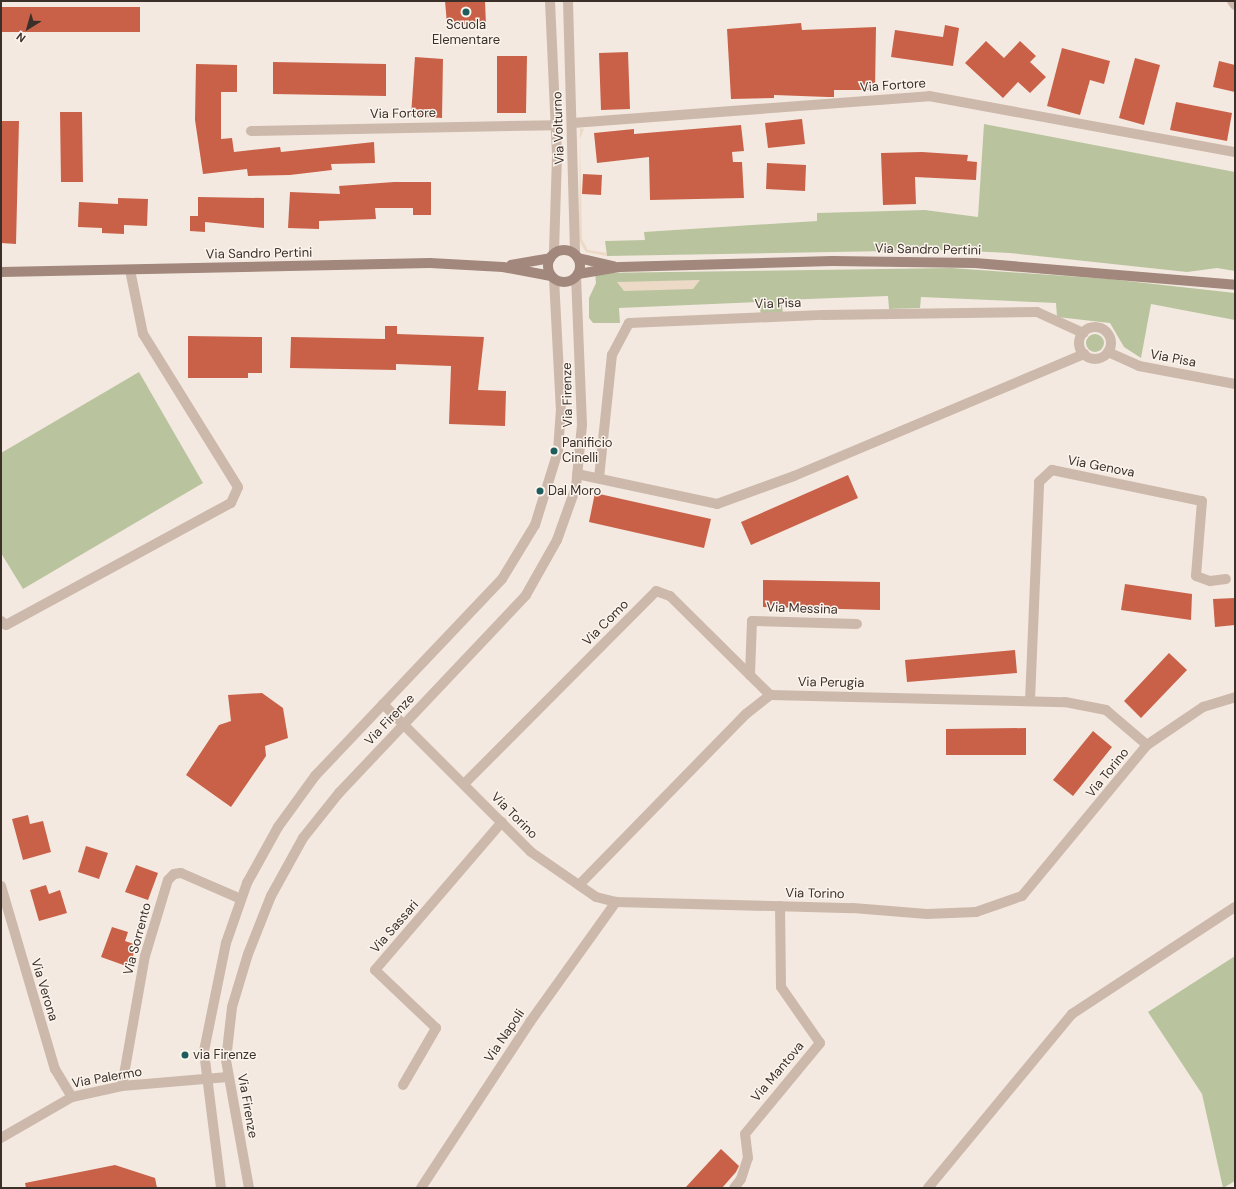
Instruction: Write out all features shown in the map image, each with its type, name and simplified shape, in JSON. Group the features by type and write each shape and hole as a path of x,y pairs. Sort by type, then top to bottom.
{"main road":[{"name":"Via Sandro Pertini","path":"503,267 552,256 564,250 576,256 620,267"},
{"path":"552,256 553,278"},
{"path":"576,256 577,276"},
{"name":"Via Sandro Pertini","path":"1,272 14,270 130,270 430,262 503,267 553,278 565,283 577,276 620,267 832,261 975,263 1235,285"},
{"name":"Via Sandro Pertini","path":"1,266 14,270"}],"street":[{"name":"Via Volturno","path":"550,1 555,125 552,256"},
{"name":"Via Volturno","path":"568,1 576,256"},
{"path":"1232,1 1235,4"},
{"name":"Via Fortore","path":"573,123 930,96 1235,152"},
{"name":"Via Fortore","path":"251,131 555,125"},
{"path":"1,621 6,625 230,503 238,487 143,334 130,270"},
{"name":"Via Firenze","path":"249,1188 226,1060 232,1006 271,896 303,838 339,793 526,595 557,540 577,474 582,425 577,276"},
{"name":"Via Firenze","path":"221,1188 206,1077 204,1050 226,943 241,899 278,827 315,776 502,579 535,526 558,451 561,412 553,278"},
{"name":"Via Pisa","path":"598,478 612,355 630,324 823,315 1037,312 1083,333"},
{"path":"1092,328 1102,329 1110,337 1108,352 1094,359 1084,354 1080,344 1083,333 1092,328"},
{"name":"Via Pisa","path":"1108,352 1139,366 1235,384"},
{"path":"577,474 717,504 794,476 1084,354"},
{"name":"Via Genova","path":"1030,701 1039,482 1052,470 1202,501 1196,576 1210,581 1226,579"},
{"name":"Via Como","path":"464,784 656,591 670,596 770,695"},
{"name":"Via Messina","path":"750,675 752,621 857,624"},
{"path":"579,885 746,714 770,695"},
{"name":"Via Perugia","path":"770,695 1065,702 1106,710 1147,745"},
{"name":"Via Torino","path":"383,704 405,724 531,852 596,897 616,902 780,906 927,914 976,912 1022,896 1147,745 1202,707 1235,696"},
{"name":"Via Sassari","path":"403,1085 436,1028 375,970 502,822"},
{"name":"Via Sorrento","path":"122,1086 144,956 168,880 174,874 181,873 241,899"},
{"name":"Via Verona","path":"1,886 54,1069 72,1097"},
{"name":"Via Napoli","path":"420,1188 530,1022 616,902"},
{"name":"Via Mantova","path":"734,1188 741,1179 748,1158 745,1134 820,1042 781,987 780,906"},
{"path":"928,1188 1072,1014 1235,906"},
{"name":"Via Palermo","path":"1,1138 72,1097 122,1086 206,1077 228,1077"}],"green space":[{"path":"984,124 1235,172 1235,271 1217,268 1187,272 1010,253 947,250 607,256 605,241 645,240 644,232 817,221 817,213 925,210 978,217"},
{"path":"951,268 1109,279 1235,293 1235,320 1151,304 1141,358 1124,347 1110,323 1057,317 1056,303 921,297 920,308 889,309 888,296 781,300 783,313 761,315 759,302 619,308 620,323 593,323 589,318 589,298 596,283 595,273"},
{"path":"1095,334 1101,337 1104,343 1101,349 1095,352 1089,349 1086,343 1089,337"},
{"path":"139,372 203,483 23,589 1,553 1,453"},
{"path":"1235,956 1235,1181 1223,1188 1202,1094 1148,1012"}],"shaded area":[{"path":"580,128 584,129 580,139 582,239 588,250 607,253 607,256 586,252 579,241"},
{"path":"700,280 693,289 624,291 617,282"}],"building":[{"name":"Scuola Elementare","path":"445,1 485,1 486,25 447,24"},
{"path":"1,7 140,7 140,32 1,32"},
{"path":"801,23 802,30 876,27 875,90 834,90 834,97 774,95 774,98 731,99 727,29"},
{"path":"945,25 959,28 953,66 891,57 895,30 943,37"},
{"path":"986,41 1004,58 1020,41 1036,56 1030,62 1046,77 1030,93 1018,82 1003,98 965,63"},
{"path":"1062,48 1110,61 1104,84 1090,80 1080,115 1047,106"},
{"path":"628,52 630,109 601,110 599,53"},
{"path":"497,56 527,56 526,113 497,113"},
{"path":"415,57 443,59 442,118 411,116"},
{"path":"1135,58 1160,65 1144,125 1119,118"},
{"path":"1219,61 1235,65 1235,92 1213,87"},
{"path":"273,62 386,64 386,96 273,94"},
{"path":"196,64 237,65 237,92 221,92 221,139 232,138 234,152 280,147 281,152 374,142 375,163 331,164 332,170 290,175 248,176 247,169 203,174 195,120"},
{"path":"1176,102 1232,113 1227,141 1170,130"},
{"path":"60,112 82,112 83,182 61,182"},
{"path":"802,119 805,144 768,148 765,123"},
{"path":"1,121 19,121 16,244 1,243"},
{"path":"741,125 744,151 732,152 733,162 742,162 744,198 650,200 649,157 597,163 594,133 634,129 634,134"},
{"path":"922,152 968,155 967,161 977,162 976,180 915,177 916,204 883,205 881,153"},
{"path":"767,163 806,165 805,191 766,189"},
{"path":"583,174 602,175 601,195 582,194"},
{"path":"394,182 431,182 431,215 413,215 413,208 375,208 376,219 319,221 319,229 288,228 290,192 340,194 339,186"},
{"path":"198,197 264,198 264,228 205,222 205,232 190,231 190,216 198,216"},
{"path":"118,198 148,199 147,226 124,225 124,234 102,233 102,228 78,227 79,202 118,204"},
{"path":"385,326 397,326 397,334 484,337 478,390 506,391 505,426 449,424 451,366 396,364 396,370 290,368 291,337 385,339"},
{"path":"188,336 262,337 262,373 248,373 248,378 188,378"},
{"path":"848,475 858,498 751,545 741,522"},
{"path":"595,493 711,519 704,548 589,522"},
{"path":"763,580 880,582 880,610 763,607"},
{"path":"1125,584 1192,594 1191,620 1121,610"},
{"path":"1235,598 1235,625 1215,627 1213,599"},
{"path":"1015,650 1017,673 907,682 905,660"},
{"path":"1169,653 1187,670 1141,718 1124,701"},
{"path":"262,693 283,708 288,738 265,746 266,756 231,807 186,775 219,725 231,721 228,695"},
{"path":"1026,728 1026,755 946,755 946,729"},
{"path":"1093,731 1112,747 1073,796 1053,780"},
{"path":"28,815 30,824 43,821 51,852 23,860 12,819"},
{"path":"86,846 108,853 99,879 78,872"},
{"path":"136,865 158,873 148,900 125,892"},
{"path":"46,885 49,894 60,890 67,913 39,921 30,890"},
{"path":"112,927 128,932 125,941 137,945 129,967 101,957"},
{"path":"721,1149 739,1166 736,1172 722,1188 685,1188"},
{"path":"115,1165 155,1178 157,1188 26,1188 25,1183"}],"place":[{"name":"Scuola Elementare","path":"466,12"},
{"name":"Panificio Cinelli","path":"554,451"},
{"name":"Dal Moro","path":"540,491"},
{"name":"via Firenze","path":"185,1055"}]}
